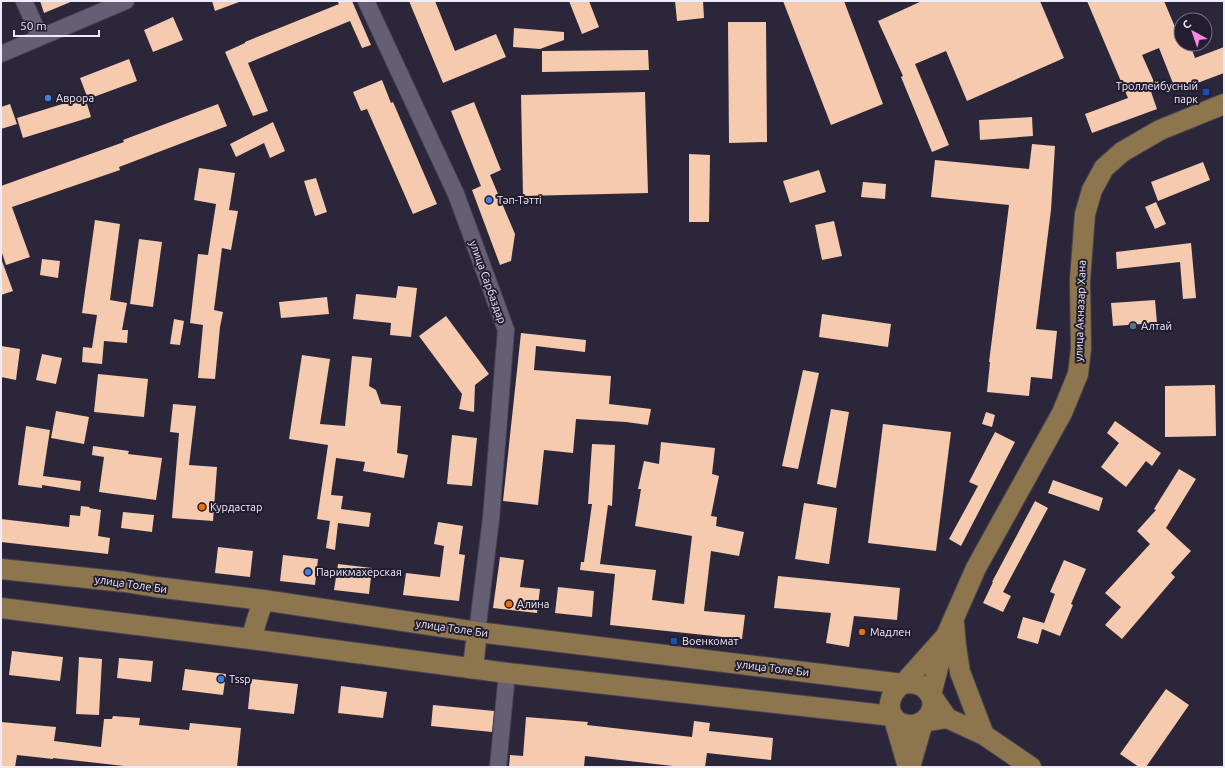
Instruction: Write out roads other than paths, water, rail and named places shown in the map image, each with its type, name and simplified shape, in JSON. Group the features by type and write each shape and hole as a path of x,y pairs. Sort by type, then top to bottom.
{"main road":[{"name":"улица Акназар Хана","path":"931,695 946,636 976,568 1062,413 1078,374 1081,349 1080,280 1084,214 1092,190 1104,168 1122,152 1160,130 1224,104"},
{"name":"улица Толе Би","path":"1,569 125,582 263,600 476,632 903,684"},
{"path":"250,639 263,600"},
{"path":"1,608 507,673 893,716 905,724 914,725 946,718"},
{"path":"954,617 960,672 990,738"},
{"path":"473,668 476,632"},
{"name":"улица Акназар Хана","path":"903,684 946,636"},
{"path":"909,767 890,704 891,695 896,688 911,682 926,688 946,718 990,738 1031,767"},
{"path":"909,767 923,722 932,709 931,695"}],"street":[{"path":"24,1 40,37"},
{"path":"1,54 126,1"},
{"name":"улица Сарбаздар","path":"366,1 456,194 506,330 491,519 476,632"},
{"path":"498,767 507,673"}],"place":[{"name":"Троллейбусный парк","path":"1206,92"},
{"name":"Аврора","path":"48,98"},
{"name":"Тәп-Тәтті","path":"489,200"},
{"name":"Алтай","path":"1133,326"},
{"name":"Курдастар","path":"202,507"},
{"name":"Парикмахерская","path":"308,572"},
{"name":"Алина","path":"509,604"},
{"name":"Мадлен","path":"862,632"},
{"name":"Военкомат","path":"674,641"},
{"name":"Tssp","path":"221,679"}]}
